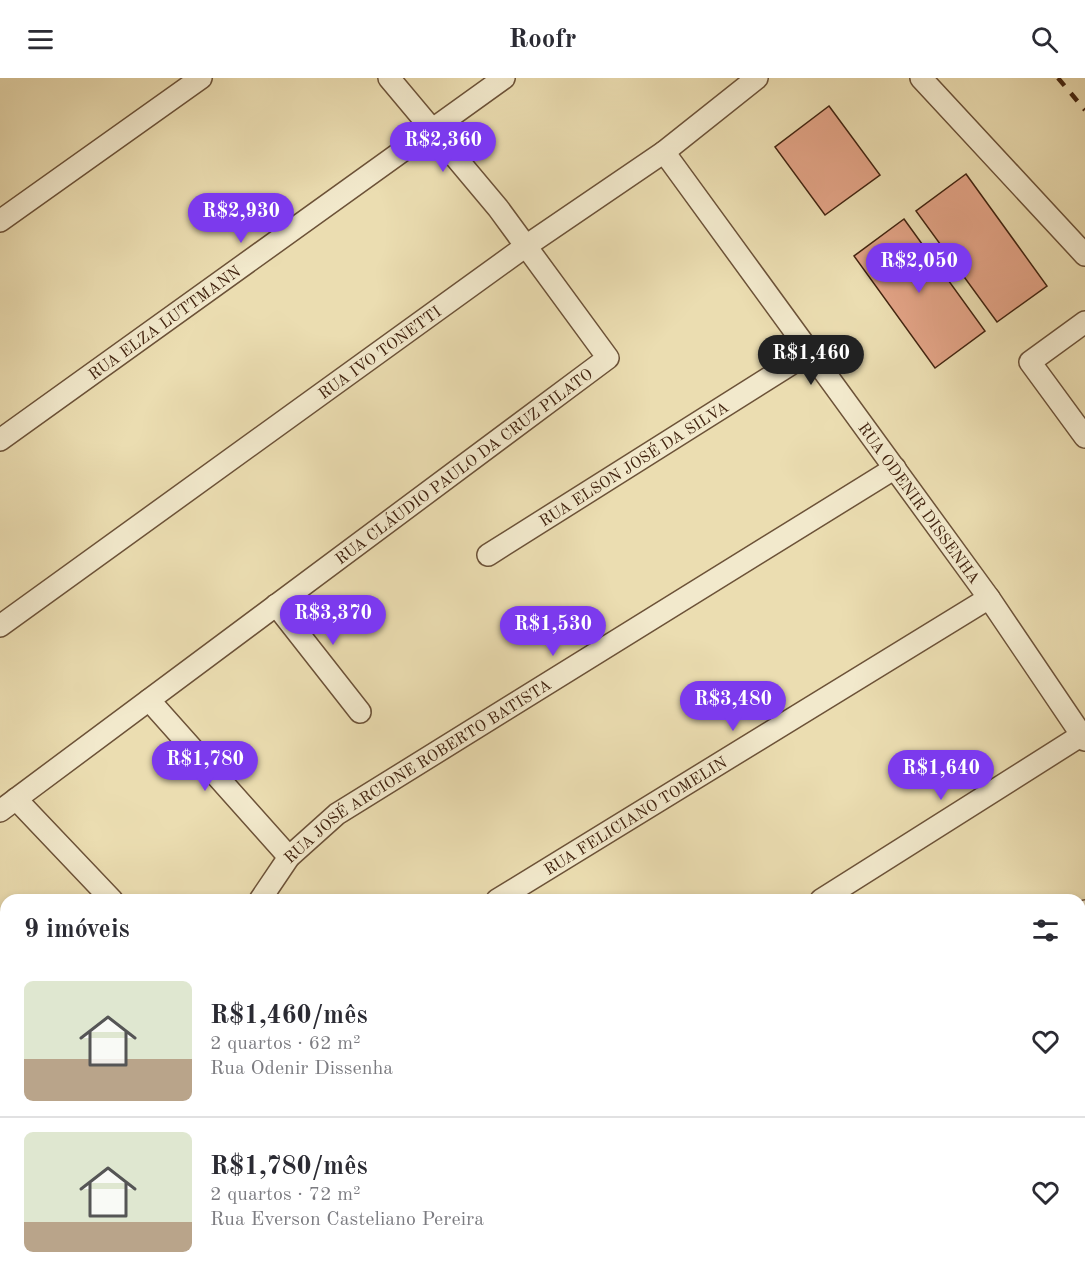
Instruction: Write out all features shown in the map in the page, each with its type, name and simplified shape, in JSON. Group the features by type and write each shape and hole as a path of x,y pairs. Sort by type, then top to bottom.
{"street":[{"path":"0,220 201,78"},
{"path":"389,78 498,208 526,246"},
{"name":"RUA ELZA LUTTMANN","path":"0,440 504,78"},
{"name":"RUA IVO TONETTI","path":"0,626 526,246 664,152 757,78"},
{"path":"921,78 1085,255"},
{"name":"RUA ODENIR DISSENHA","path":"664,152 989,598 1083,737"},
{"name":"RUA CLÁUDIO PAULO DA CRUZ PILATO","path":"8,805 608,358 526,246"},
{"path":"1085,322 1030,362 1085,437"},
{"name":"RUA ELSON JOSÉ DA SILVA","path":"488,555 810,352"},
{"name":"RUA JOSÉ ARCIONE ROBERTO BATISTA","path":"264,894 289,857 337,814 895,468"},
{"name":"RUA FELICIANO TOMELIN","path":"507,894 989,598"},
{"path":"276,605 360,712"},
{"path":"149,700 289,857"},
{"path":"830,894 1083,737"},
{"path":"8,805 105,894"}],"building":[{"path":"829,106 880,175 825,215 775,147"},
{"path":"966,174 1047,286 997,322 916,211"},
{"path":"904,219 985,331 935,368 854,256"}],"railway":[{"path":"1058,78 1085,110"}]}
